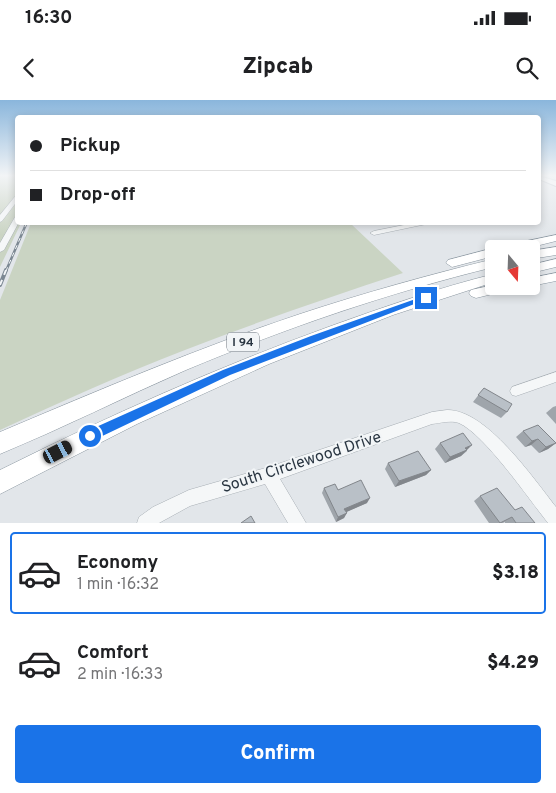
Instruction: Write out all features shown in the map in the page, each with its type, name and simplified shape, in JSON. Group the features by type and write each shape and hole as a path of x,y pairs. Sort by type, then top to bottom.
{"highway":[{"path":"540,242 556,238"},
{"path":"540,254 556,251"},
{"path":"338,307 392,282 485,255"},
{"path":"540,266 556,262"},
{"name":"I 94","path":"0,443 156,375 338,307 448,274 485,265"},
{"path":"540,280 556,277"},
{"name":"I 94","path":"0,482 72,444 226,372 411,303 485,281"},
{"path":"314,338 485,291"}],"street":[{"path":"1,219 15,199"},
{"path":"7,211 15,215"},
{"path":"0,250 15,222"},
{"path":"374,233 418,225"},
{"path":"516,391 556,377"},
{"name":"South Circlewood Drive","path":"145,523 161,510 197,494 268,475 445,415 463,418 491,442 556,520"},
{"path":"268,475 298,523"}],"green space":[{"path":"0,196 15,196 15,225 20,225 0,267"},
{"path":"30,225 352,225 403,273 185,350 115,378 0,430 0,300"}],"building":[{"path":"484,388 512,404 507,412 478,395"},
{"path":"538,425 556,443 546,447 538,439 532,441 523,431"},
{"path":"463,433 472,445 465,448 467,450 450,457 440,443"},
{"path":"418,451 431,470 399,481 388,463"},
{"path":"361,480 370,498 344,509 347,513 338,517 324,488 335,484 338,490"},
{"path":"497,488 515,510 522,507 535,523 516,523 512,517 500,523 480,496"},
{"path":"251,516 255,523 241,523"}],"railway":[{"path":"6,271 26,225"},
{"path":"0,285 6,270"}],"route":[{"path":"90,436 226,372 426,298"}]}
